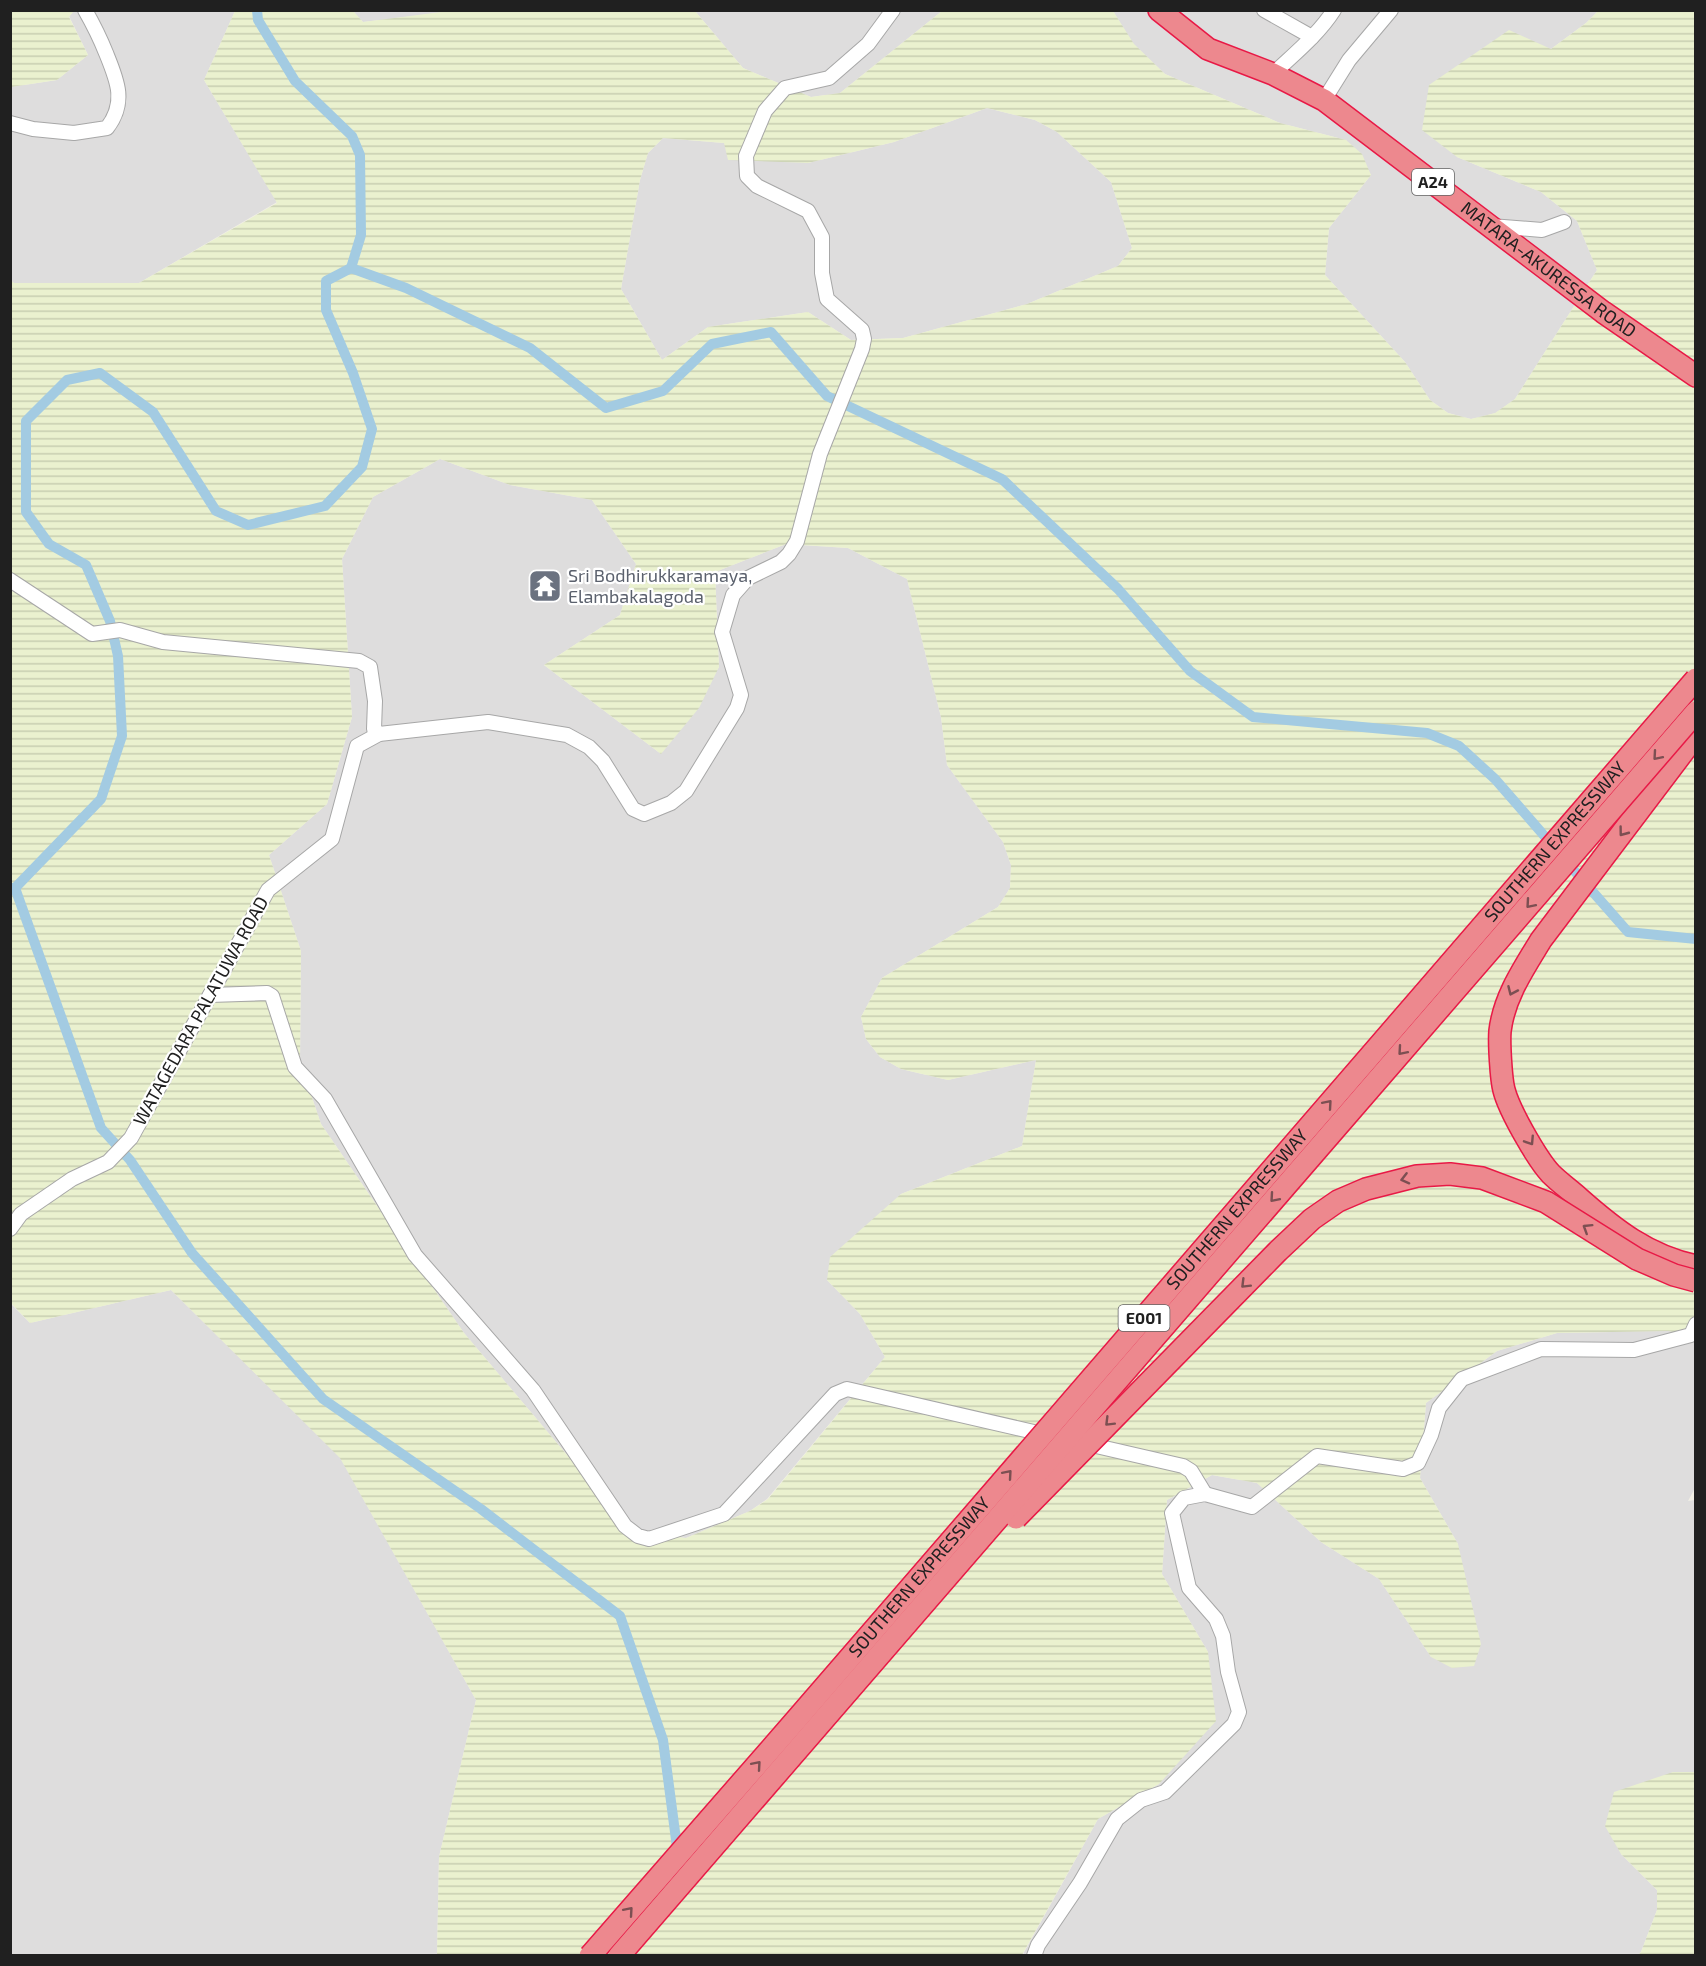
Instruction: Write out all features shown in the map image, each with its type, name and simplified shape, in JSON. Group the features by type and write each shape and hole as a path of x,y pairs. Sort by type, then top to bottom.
{"highway":[{"name":"MATARA-AKURESSA ROAD","path":"1159,10 1208,49 1273,74 1324,100 1603,312 1695,376"},
{"name":"SOUTHERN EXPRESSWAY","path":"590,1956 820,1693 1695,679"},
{"name":"SOUTHERN EXPRESSWAY","path":"619,1956 1695,712"},
{"path":"1695,735 1541,940 1519,976 1506,1005 1500,1032 1504,1089 1515,1118 1550,1173 1614,1229 1647,1248 1695,1266"},
{"path":"815,1728 1040,1492 1278,1251 1312,1219 1338,1201 1366,1189 1417,1176 1450,1174 1482,1178 1546,1202 1637,1259 1674,1275 1695,1281"}],"street":[{"path":"10,123 33,129 74,133 107,128 114,118 119,100 117,80 95,26 85,10"},
{"name":"WATAGEDARA PALATUWA ROAD","path":"10,1229 21,1214 72,1179 108,1162 130,1138 268,890 332,839 357,746 379,734 488,722 567,735 589,747 603,761 633,809 644,814 671,803 686,790 696,777 737,708 741,695 722,632 732,595 748,578 781,562 797,541 820,454 864,339 862,330 827,299 822,273 822,237 808,211 757,186 747,176 746,156 765,111 785,88 829,78 868,44 893,10"},
{"path":"1264,10 1312,37"},
{"path":"1273,74 1312,37 1334,10"},
{"path":"1324,100 1349,60 1391,10"},
{"path":"1491,226 1542,230 1564,222"},
{"path":"10,580 92,634 120,630 163,642 359,661 370,667 375,701 374,729 379,734"},
{"path":"210,995 267,993 272,996 295,1067 325,1099 415,1255 533,1390 625,1526 638,1536 649,1539 724,1514 835,1394 847,1389 1183,1466 1191,1471 1205,1494"},
{"path":"1034,1956 1038,1945 1080,1883 1117,1819 1141,1800 1165,1792 1234,1724 1239,1712 1228,1672 1223,1636 1216,1619 1189,1588 1172,1513 1184,1498 1205,1494 1252,1507 1317,1456 1403,1469 1418,1463 1431,1435 1438,1408 1462,1379 1541,1349 1634,1350 1691,1335 1695,1324"}],"shaded area":[{"path":"74,10 235,11 204,80 277,202 139,283 14,283 11,280 11,87 57,80 88,55 69,16"},
{"path":"353,11 457,11 363,22"},
{"path":"695,11 942,11 840,93 811,97 743,68"},
{"path":"1113,11 1598,11 1551,49 1457,157 1541,192 1577,221 1597,270 1515,399 1496,413 1471,419 1448,413 1430,400 1405,362 1325,275 1329,228 1371,175 1346,140 1280,123 1165,74 1133,44"},
{"path":"987,108 1035,120 1057,132 1111,182 1132,248 1118,266 1027,304 903,338 851,340 808,312 708,327 662,360 621,289 640,180 648,153 663,138 724,143 808,163 894,142"},
{"path":"440,459 510,485 592,500 636,564 620,615 544,665 661,754 719,667 715,572 786,544 848,548 907,579 941,717 947,765 1003,842 1011,865 1010,888 998,907 882,978 861,1017 866,1039 880,1057 901,1069 948,1080 1036,1060 1022,1146 901,1194 827,1280 860,1314 885,1357 767,1499 750,1511 686,1538 632,1532 464,1333 321,1124 300,1062 301,951 269,855 327,804 352,717 342,559 373,497"},
{"path":"171,1290 340,1457 476,1700 439,1857 437,1955 11,1955 10,1303 30,1323"},
{"path":"1668,1331 1695,1336 1695,1488 1688,1501 1695,1500 1695,1772 1673,1772 1621,1854 1657,1890 1657,1910 1638,1955 1022,1956 1098,1819 1159,1784 1208,1652 1162,1574 1167,1500 1212,1475 1257,1483 1321,1542 1379,1579 1431,1657 1458,1544 1420,1478 1426,1403 1497,1351 1557,1333"}],"green space":[{"path":"11,10 74,11 69,17 88,55 57,80 11,87"},
{"path":"457,10 695,11 743,68 811,97 840,93 942,11 1113,11 1134,44 1165,74 1280,123 1346,140 1362,154 1371,175 1329,228 1325,275 1405,362 1430,400 1448,413 1471,419 1495,413 1515,399 1597,270 1577,221 1541,192 1457,157 1422,130 1429,85 1509,30 1551,49 1598,11 1695,11 1695,1336 1668,1331 1557,1333 1497,1351 1426,1403 1420,1478 1458,1544 1481,1644 1474,1666 1452,1668 1431,1657 1379,1579 1321,1542 1257,1483 1212,1475 1167,1500 1162,1574 1208,1652 1216,1721 1159,1784 1098,1819 1022,1955 437,1955 439,1857 476,1700 340,1458 171,1290 30,1323 11,1303 10,280 14,283 139,283 277,203 204,80 235,11 353,11 363,22","holes":["987,108 1035,120 1057,132 1111,182 1132,248 1118,266 1027,304 903,338 851,340 808,312 708,327 662,360 621,289 640,180 648,153 663,138 724,143 728,160 808,163 894,142","440,459 510,485 592,500 636,564 620,615 544,665 661,754 699,708 719,667 715,572 786,544 848,548 907,579 941,717 947,765 1003,842 1011,865 1010,888 998,907 882,978 861,1017 866,1039 880,1057 901,1069 948,1080 1036,1060 1022,1146 901,1194 830,1257 827,1280 860,1314 885,1357 768,1499 750,1511 686,1538 632,1532 464,1333 321,1124 300,1062 301,951 269,855 327,804 352,717 342,559 373,497"]},
{"path":"1673,1772 1695,1772 1695,1955 1638,1955 1657,1910 1657,1890 1621,1854 1605,1826 1614,1792"}],"waterway":[{"path":"257,10 258,20 295,81 352,136 360,155 361,235 351,268"},
{"path":"15,888 101,799 122,736 118,656 110,621 86,565 49,544 26,512 26,421 67,380 100,373 153,412 216,511 248,525 325,506 362,467 372,429 353,373 326,310 326,281 351,268 406,288 530,348 606,408 663,391 712,344 771,332 827,396 1002,479 1118,589 1190,671 1253,717 1427,733 1459,746 1495,779 1554,847"},
{"path":"1564,859 1628,932 1696,939"},
{"path":"10,888 15,888 101,1128 130,1160 192,1253 323,1399 481,1509 620,1616 663,1740 678,1855"}],"place":[{"name":"Sri Bodhirukkaramaya, Elambakalagoda","path":"545,586"}]}
